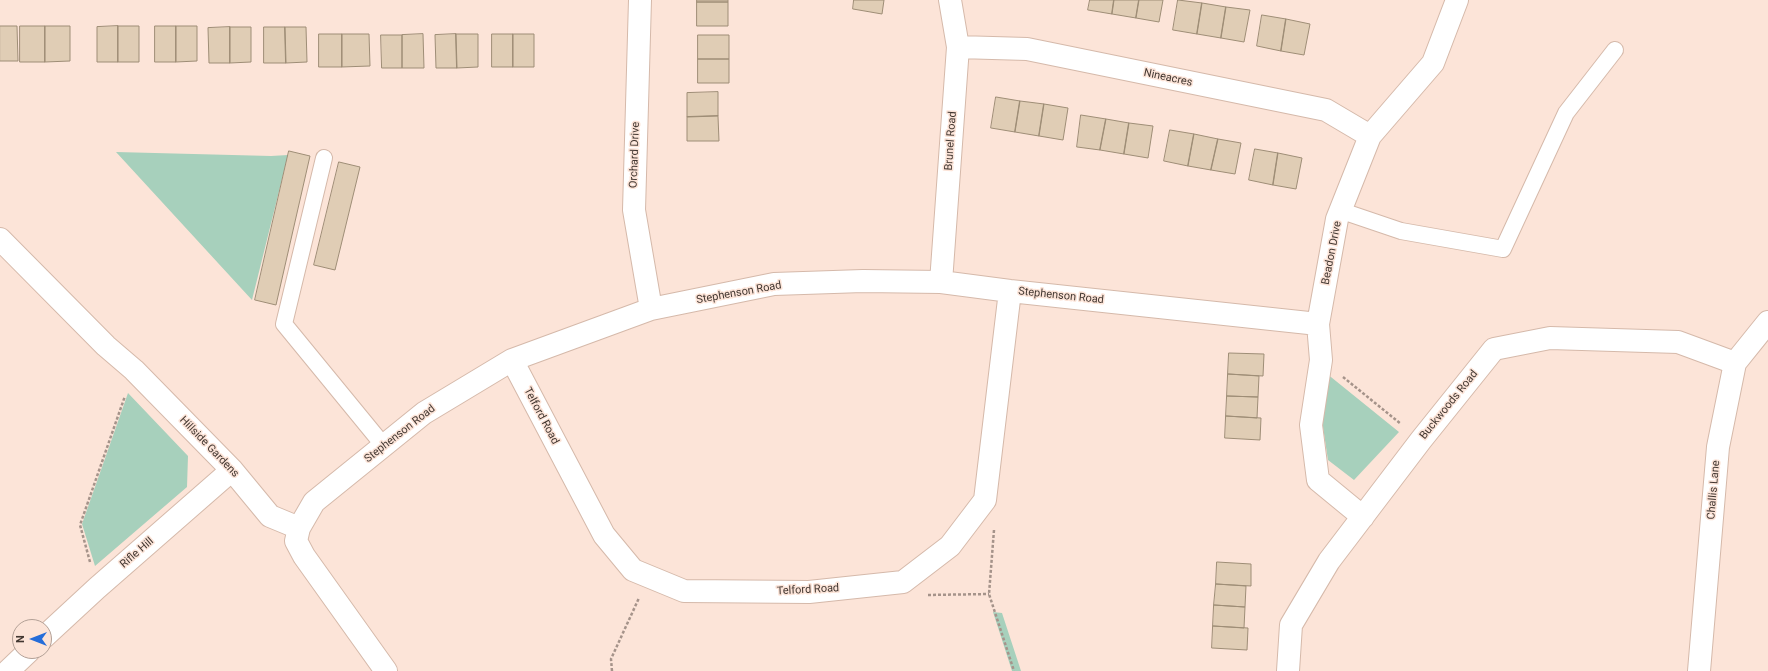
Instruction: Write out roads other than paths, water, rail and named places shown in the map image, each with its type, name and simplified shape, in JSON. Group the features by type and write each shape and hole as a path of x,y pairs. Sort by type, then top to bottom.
{"street":[{"name":"Orchard Drive","path":"640,0 634,210 651,309"},
{"name":"Brunel Road","path":"941,282 958,47 950,0"},
{"name":"Beadon Drive","path":"1363,517 1318,480 1311,425 1321,360 1318,324 1337,220 1342,211 1370,136 1433,63 1457,0"},
{"name":"Nineacres","path":"958,47 1027,48 1326,110 1370,136"},
{"name":"Hillside Gardens","path":"0,239 106,346 134,370 232,470 270,516 299,528"},
{"name":"Stephenson Road","path":"299,528 314,502 424,413 512,360 651,309 774,284 863,280 941,282 1010,291 1318,324"},
{"name":"Telford Road","path":"512,360 604,535 633,570 648,578 684,591 809,592 903,582 950,546 985,500 1010,291"},
{"name":"Challis Lane","path":"1699,671 1718,447 1735,363 1768,322"},
{"name":"Buckwoods Road","path":"1288,671 1291,625 1329,561 1421,440 1494,349 1550,338 1678,342 1735,363"},
{"name":"Rifle Hill","path":"52,630 97,588 232,470"},
{"path":"299,528 296,541 304,556 386,671"},
{"path":"8,671 21,659"}],"lane":[{"path":"1342,211 1401,231 1503,249 1566,113 1615,50"},
{"path":"324,158 284,324 384,446"}]}
